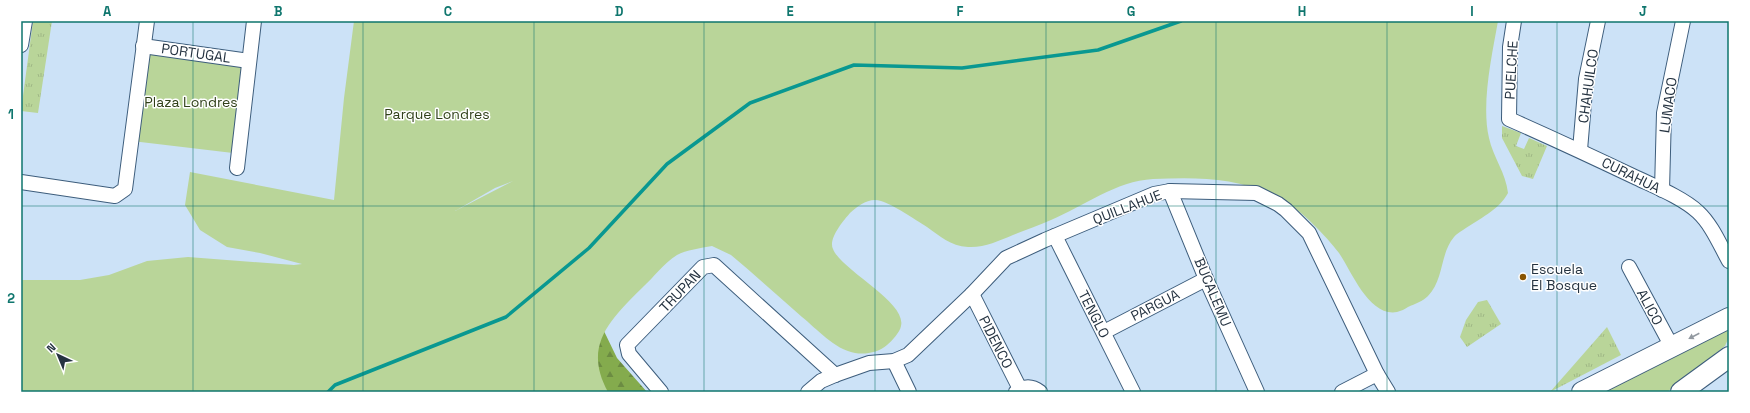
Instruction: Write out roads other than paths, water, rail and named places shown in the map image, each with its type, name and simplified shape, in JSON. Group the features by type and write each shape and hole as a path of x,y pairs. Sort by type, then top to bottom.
{"main road":[{"path":"1582,392 1729,318"},
{"path":"1681,392 1729,357"}],"street":[{"path":"21,45 25,21"},
{"path":"21,182 115,196 125,189 147,21"},
{"path":"237,168 254,21"},
{"name":"PUELCHE","path":"1509,119 1510,47 1514,21"},
{"name":"CHAHUILCO","path":"1580,150 1586,79 1598,21"},
{"name":"LUMACO","path":"1662,190 1664,113 1683,21"},
{"name":"PORTUGAL","path":"143,46 249,61"},
{"name":"CURAHUA","path":"1509,119 1580,150 1662,190 1699,212 1714,233 1729,261"},
{"name":"QUILLAHUE","path":"808,392 821,381 835,375 869,363 894,361 908,355 972,294 1006,258 1154,194 1170,191 1256,193 1278,204 1286,210 1308,233 1377,374 1388,392"},
{"name":"BUCALEMU","path":"1170,191 1206,279 1257,392"},
{"name":"TENGLO","path":"1054,236 1134,392"},
{"name":"TRUPAN","path":"661,392 629,354 627,346 703,267 714,265 835,375"},
{"name":"ALICO","path":"1629,267 1672,347"},
{"name":"PARGUA","path":"1104,332 1206,279"},
{"name":"PIDENCO","path":"972,294 1018,390 1027,387 1034,388 1040,392"},
{"path":"894,361 909,392"},
{"path":"1342,392 1377,374"}],"waterway":[{"path":"328,392 335,385 506,317 589,248 667,164 750,103 854,65 962,68 1098,50 1181,21"}],"place":[{"name":"Escuela El Bosque","path":"1523,277"}],"park label":[{"name":"Plaza Londres","path":"191,102"},
{"name":"Parque Londres","path":"437,114"}]}
